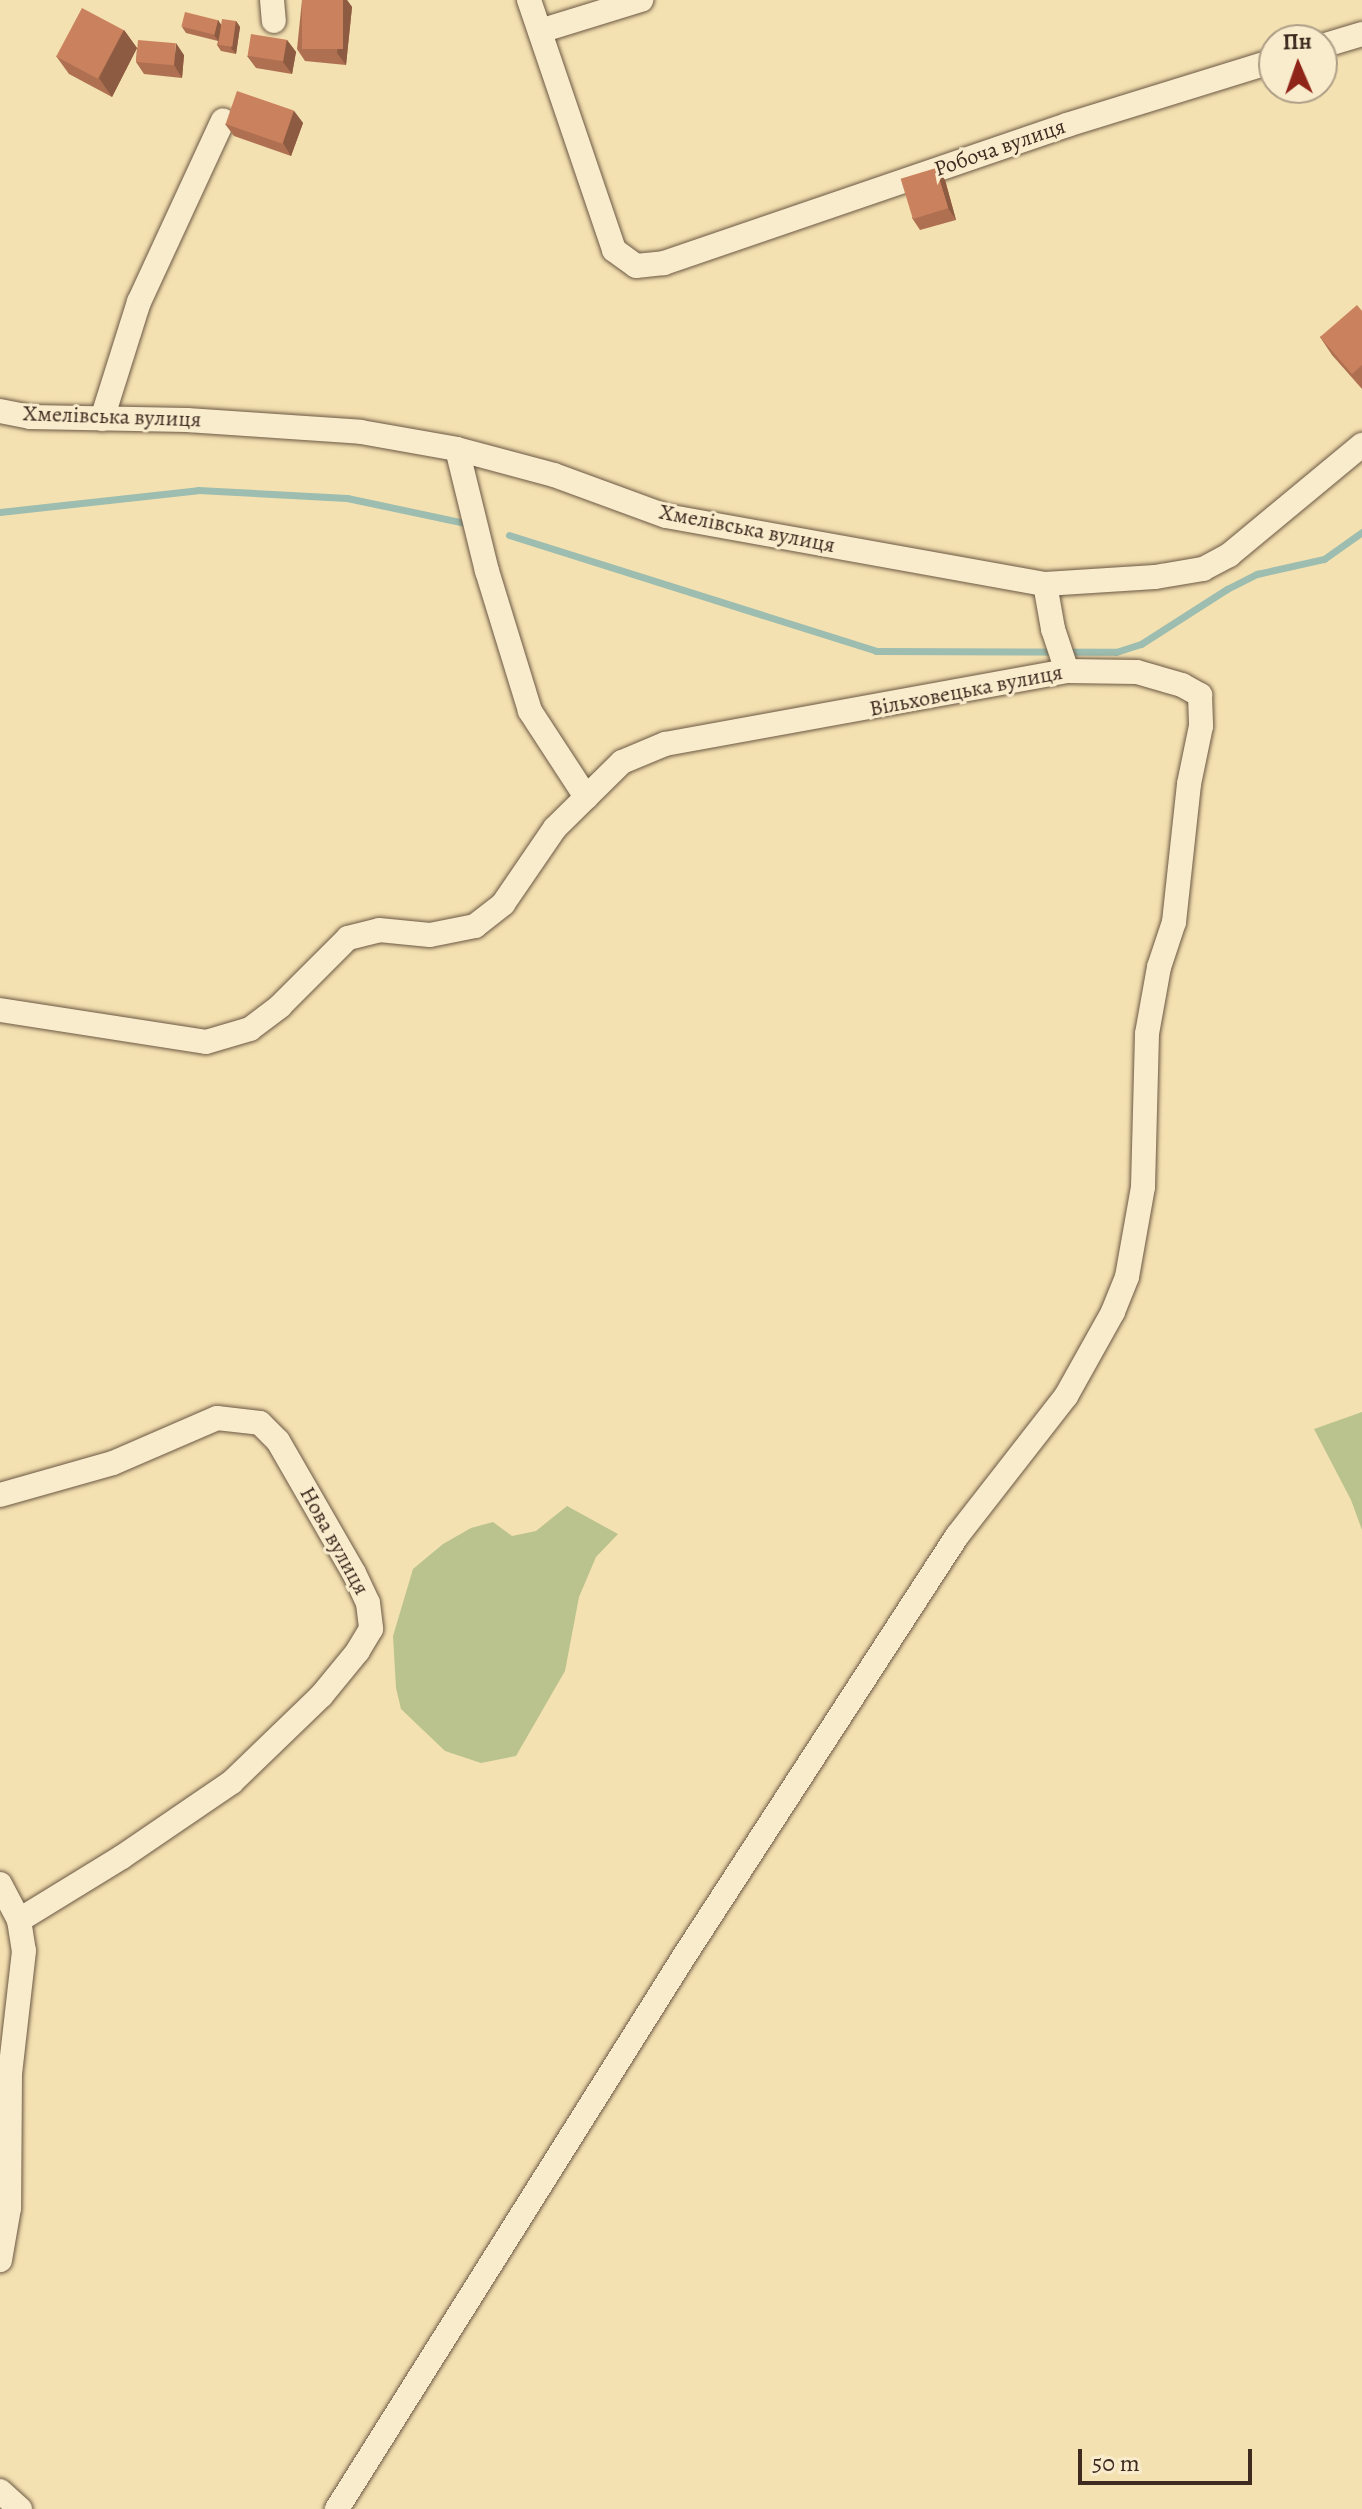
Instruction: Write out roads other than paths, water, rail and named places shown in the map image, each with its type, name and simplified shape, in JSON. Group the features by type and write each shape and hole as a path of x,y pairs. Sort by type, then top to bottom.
{"street":[{"path":"529,0 540,31 641,0"},
{"name":"Робоча вулиця","path":"540,31 614,250 636,266 664,263 1067,125 1258,66"},
{"path":"1338,41 1362,34"},
{"path":"102,419 139,302 223,120"},
{"name":"Хмелівська вулиця","path":"0,411 30,417 187,420 361,432 457,449 554,475 666,516 1045,584 1155,577 1203,569 1229,555 1362,445"},
{"path":"457,449 491,586 530,711 586,797"},
{"path":"1045,584 1064,666"},
{"name":"Вільховецька вулиця","path":"0,1010 206,1042 250,1029 280,1006 348,938 379,930 430,935 475,926 503,904 555,828 622,762 665,744 943,696 1064,666 1137,672 1182,685 1200,695 1201,726 1189,784 1174,922 1159,967 1147,1034 1143,1187 1127,1277 1113,1312 1066,1396 957,1536 683,1958 337,2509"},
{"name":"Нова вулиця","path":"0,1495 113,1463 217,1418 236,1417 260,1423 278,1441 354,1573 368,1603 371,1629 358,1651 321,1696 232,1782 122,1857 19,1920"},
{"path":"0,1884 19,1920 24,1951 10,2074 9,2208 0,2260"},
{"path":"0,2491 20,2509"}],"waterway":[{"path":"0,512 198,490 347,498 465,523"},
{"path":"509,535 876,651 1116,652 1141,644 1227,589 1257,574 1324,559 1362,532"}]}
